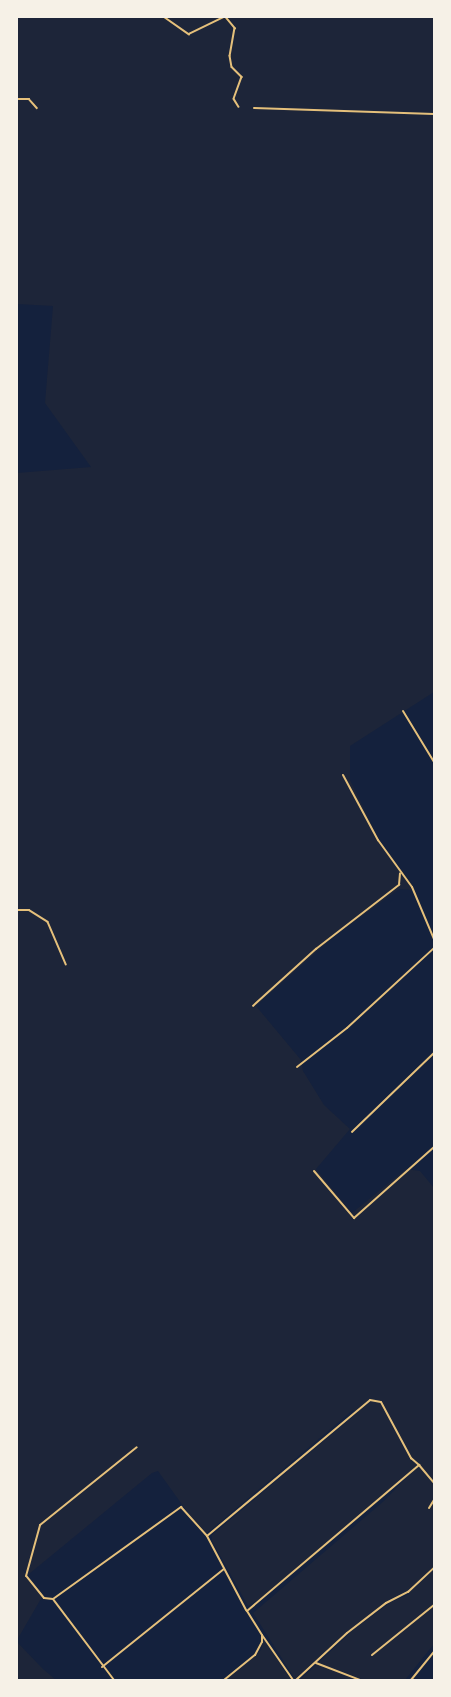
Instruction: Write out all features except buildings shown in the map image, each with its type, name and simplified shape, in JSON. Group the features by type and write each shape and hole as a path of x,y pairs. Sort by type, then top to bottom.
{"street":[{"path":"254,108 435,114"},
{"path":"403,711 435,762"},
{"path":"343,776 400,874 412,887 435,939"},
{"path":"297,1067 348,1028 435,948"},
{"path":"314,1171 354,1218 435,1147"},
{"path":"207,1536 370,1400 381,1402 411,1458 435,1483"},
{"path":"137,1447 40,1525 26,1576 44,1598 53,1599 181,1507 207,1536 247,1611 295,1680 347,1633 386,1603 408,1592 435,1568"},
{"path":"247,1611 419,1466"},
{"path":"429,1509 435,1500"},
{"path":"102,1667 224,1569"},
{"path":"53,1599 114,1680"},
{"path":"372,1655 435,1605"},
{"path":"224,1680 255,1655 262,1635"},
{"path":"411,1680 435,1652"},
{"path":"316,1663 360,1680"}],"lane":[{"path":"253,1006 316,949 399,885 400,874"},
{"path":"352,1132 435,1053"}],"path":[{"path":"163,16 189,34 225,16 235,28 230,58 242,80 234,99 239,107"},
{"path":"16,99 29,99 37,108"},
{"path":"16,910 29,910 48,922 66,964"}],"shaded area":[{"path":"17,17 434,17 434,692 350,746 350,780 379,840 412,884 411,890 399,889 332,938 256,1006 301,1060 303,1071 324,1105 350,1129 316,1169 352,1213 406,1169 420,1171 434,1188 434,1644 405,1680 300,1680 351,1632 295,1679 253,1613 385,1500 417,1466 266,1595 248,1606 212,1541 212,1535 358,1412 353,1410 207,1533 201,1531 158,1471 152,1473 29,1574 22,1569 42,1597 17,1640 17,473 91,467 45,403 53,306 17,304","holes":["409,1590 409,1594 391,1602 357,1627 390,1599"]},
{"path":"264,1639 291,1680 226,1680 261,1650"},
{"path":"17,1642 43,1669 56,1680 17,1680"}]}
